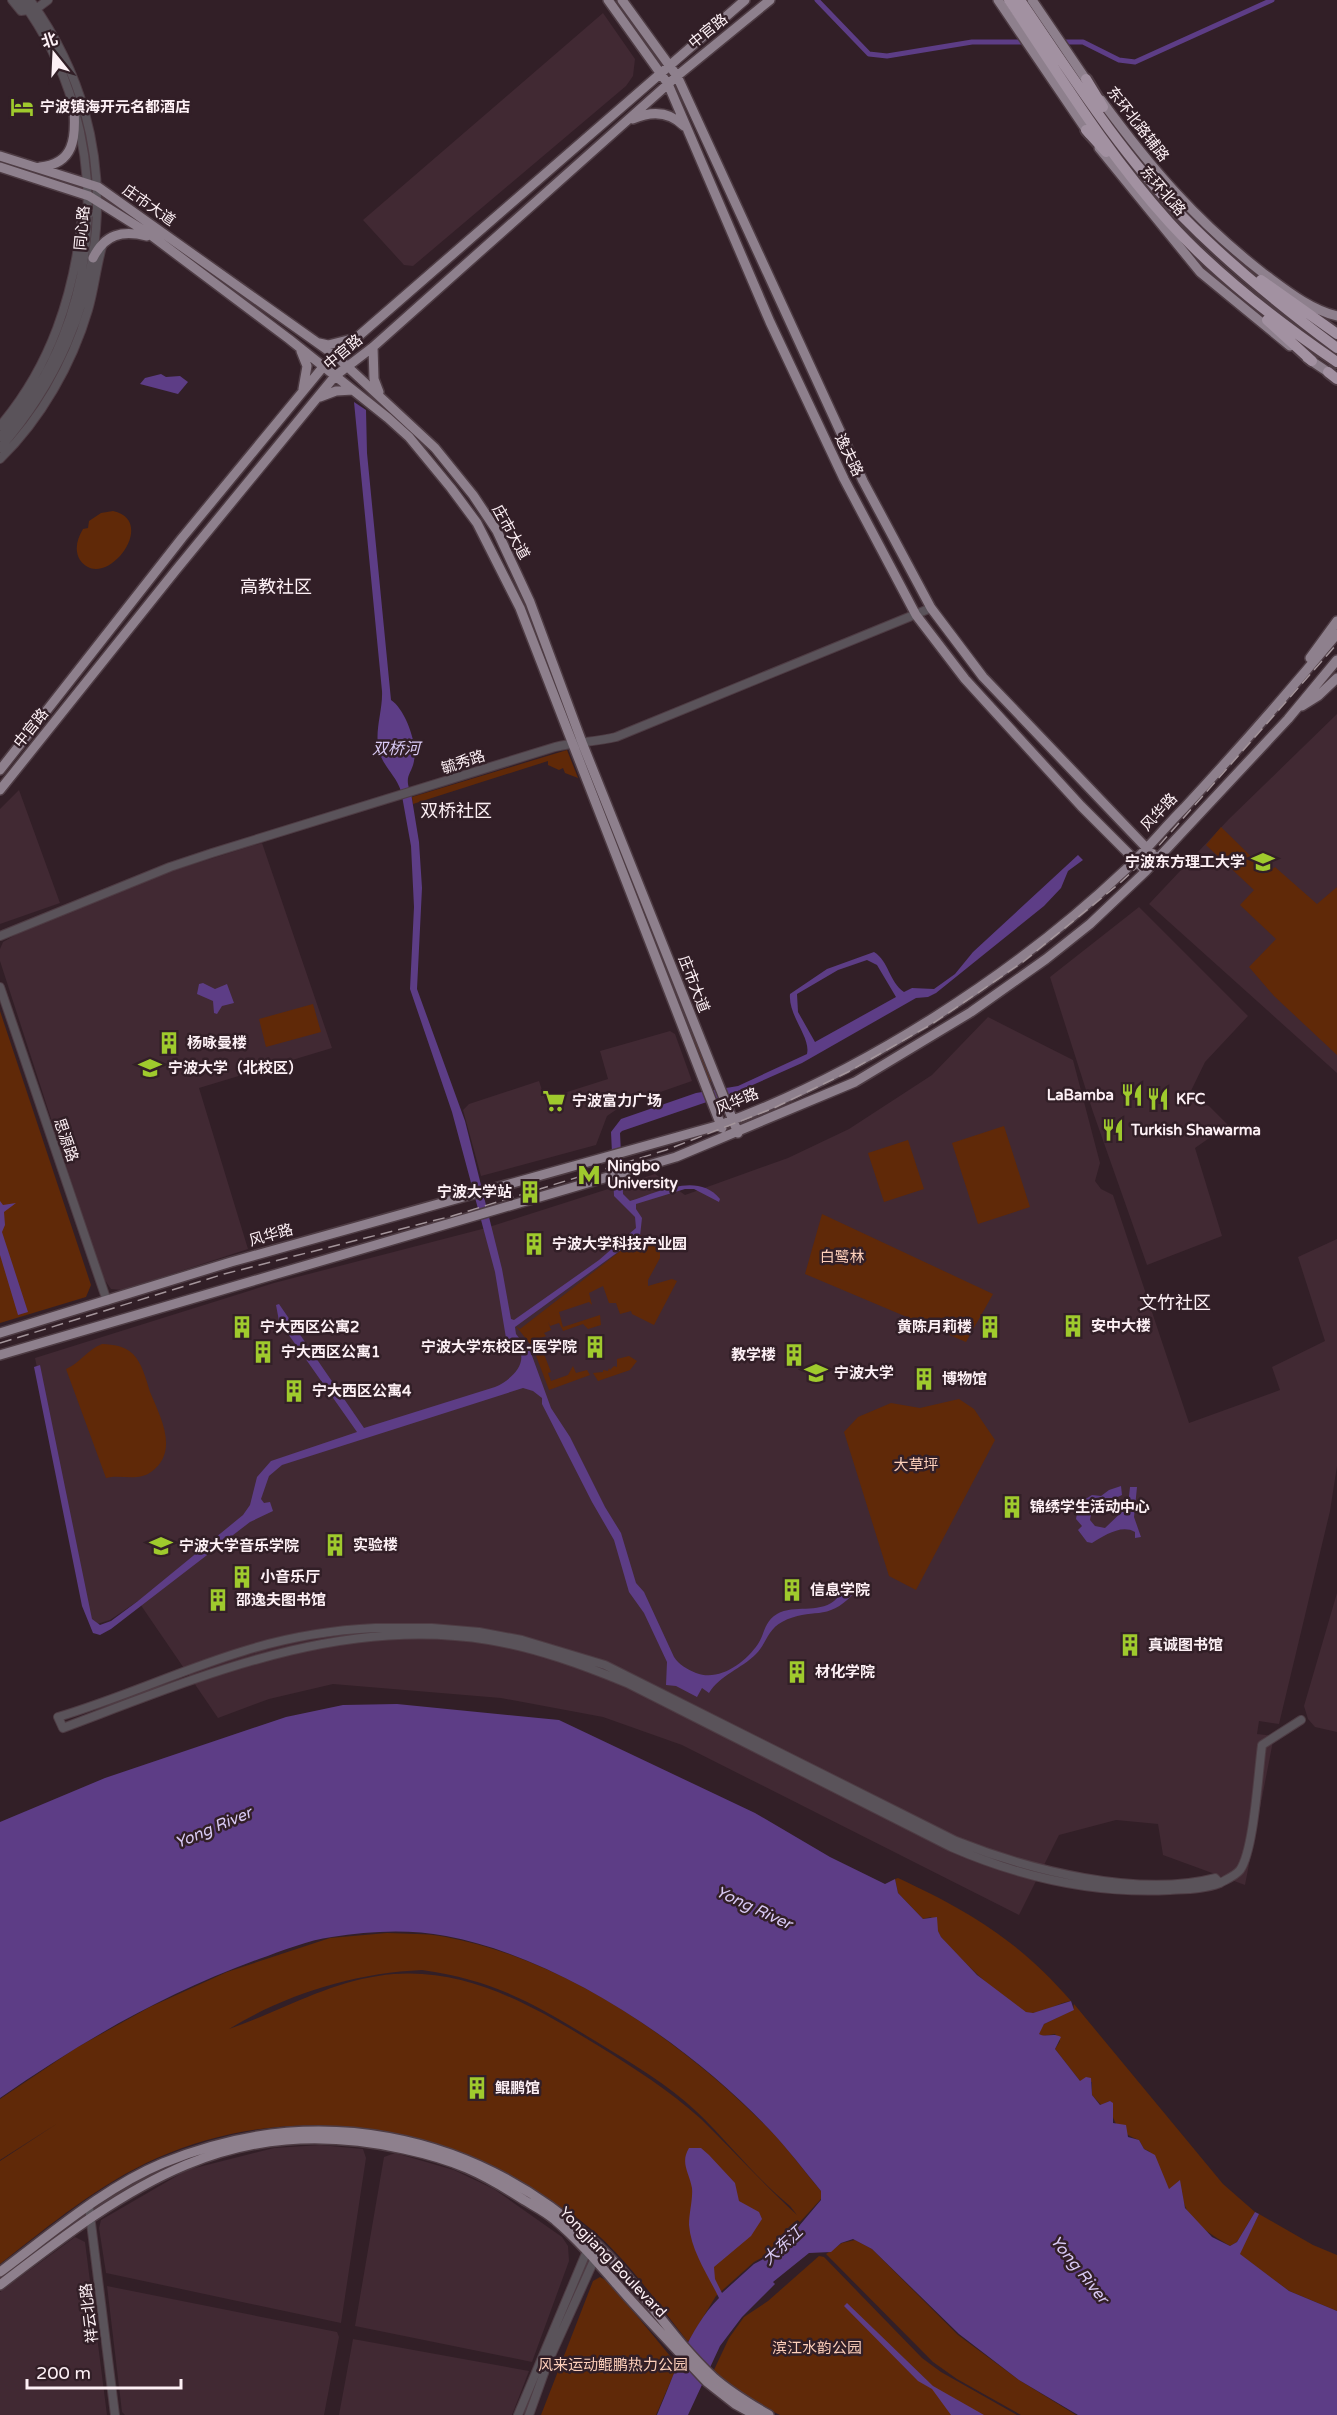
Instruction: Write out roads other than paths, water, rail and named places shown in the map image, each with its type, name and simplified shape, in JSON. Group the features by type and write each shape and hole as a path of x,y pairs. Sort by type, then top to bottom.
{"highway":[{"name":"东环北路","path":"1010,0 1180,214 1295,317 1337,348"},
{"name":"东环北路","path":"1020,0 1080,89 1145,193 1170,222 1225,276 1290,330 1337,362"},
{"path":"1086,130 1145,193"},
{"path":"1226,257 1337,334"},
{"path":"1225,276 1312,361"}],"main road":[{"name":"逸夫路","path":"608,0 668,84 770,322 822,434 916,615 965,679 1146,871"},
{"name":"逸夫路","path":"622,0 677,76 863,481 930,608 983,677 1157,859"},
{"name":"中官路","path":"0,770 176,546 323,367 745,0"},
{"name":"中官路","path":"0,790 335,376 350,367 677,76 770,0"},
{"path":"998,0 1115,171 1200,272 1275,336 1333,376"},
{"name":"东环北路辅路","path":"1032,0 1066,51 1080,89 1136,147 1186,207 1238,253 1285,290 1307,304 1337,316"},
{"path":"38,167 50,166 62,161 72,150 75,134 74,110"},
{"path":"625,122 643,114 665,114 679,121 687,129"},
{"name":"庄市大道","path":"0,156 94,186 336,356 435,448 463,482 497,531 530,602 583,745 738,1133"},
{"name":"庄市大道","path":"0,167 93,198 154,237 289,339 409,437 477,523 520,608 726,1137"},
{"path":"93,258 104,242 120,233 131,232 154,237"},
{"path":"316,342 328,345 357,337"},
{"path":"289,339 305,356 307,366 302,393"},
{"path":"372,347 374,379 380,395"},
{"path":"315,399 336,391 353,390"},
{"path":"1281,701 1337,621"},
{"name":"风华路","path":"0,1333 231,1262 719,1121 786,1096 881,1048 964,998 1039,944 1135,860 1281,701 1337,634"},
{"name":"风华路","path":"0,1355 676,1157 738,1133 855,1082 971,1012 1046,959 1090,924 1146,871 1288,719 1337,660"},
{"path":"1295,710 1318,696 1337,678"},
{"name":"Yongjiang Boulevard","path":"0,2272 89,2207 162,2164 222,2143 311,2131 367,2132 461,2156 530,2193 600,2247 678,2346"},
{"name":"Yongjiang Boulevard","path":"0,2285 109,2204 178,2167 238,2147 325,2138 366,2140 434,2155 467,2166 554,2219 678,2346"},
{"path":"678,2346 735,2404 755,2415"},
{"path":"706,2375 770,2415"}],"street":[{"path":"12,0 21,11 32,10 48,0"},
{"name":"同心路","path":"0,448 46,388 65,350 93,258 94,186 88,132 63,51 32,10 21,0"},
{"name":"同心路","path":"30,0 32,10 52,48 74,110 94,186"},
{"name":"同心路","path":"0,437 20,414 41,382 59,348 84,265 89,214 93,198"},
{"path":"0,426 30,385 58,329 73,279 82,217 89,214"},
{"path":"0,459 41,408 69,359 88,311 104,242"},
{"name":"毓秀路","path":"0,936 170,867 571,743 583,745 616,737 930,608"},
{"name":"思源路","path":"0,987 106,1301"},
{"path":"1220,1883 1215,1878 1160,1883 1091,1880 1000,1858 956,1841 614,1669 570,1652 478,1632 432,1628 344,1629 245,1650 120,1698 58,1717 63,1728 220,1670 269,1654 313,1645 370,1638 432,1636 488,1640 573,1661 627,1683 951,1847 991,1864 1045,1880 1111,1889 1157,1890 1204,1887 1220,1883 1238,1873 1251,1841 1262,1745 1300,1720"},
{"name":"祥云北路","path":"89,2207 115,2415"},
{"path":"518,2415 592,2239"},
{"path":"529,2415 548,2362 600,2247"}],"water":[{"path":"161,374 166,377 180,376 188,382 178,394 140,384 145,378"},
{"name":"双桥河","path":"354,402 366,410 367,453 391,700 401,711 409,728 415,754 408,777 409,788 401,791 382,759 378,746 382,691"},
{"path":"411,793 419,842 422,888 417,989 465,1121 502,1269 511,1319 514,1320 599,1260 636,1228 635,1217 614,1196 611,1132 621,1119 696,1093 738,1086 807,1054 806,1041 792,1010 790,994 827,969 874,952 904,992 912,988 934,989 955,974 973,952 1078,855 1083,860 1068,871 1061,888 1044,906 936,993 928,997 916,998 802,1063 739,1091 622,1131 620,1133 623,1194 630,1201 664,1189 689,1185 700,1186 711,1191 720,1199 719,1202 694,1189 685,1189 636,1204 636,1209 642,1218 640,1236 515,1327 516,1334 531,1353 551,1408 570,1437 605,1507 621,1533 636,1583 644,1592 674,1657 681,1665 705,1675 714,1675 731,1669 753,1651 767,1624 777,1614 827,1605 836,1599 846,1587 854,1587 853,1594 835,1608 793,1617 777,1625 756,1654 719,1681 709,1693 702,1688 697,1697 676,1686 666,1685 667,1662 644,1613 629,1592 614,1540 542,1404 542,1398 533,1391 523,1388 282,1465 269,1476 261,1499 264,1503 270,1502 273,1511 250,1522 111,1629 100,1635 93,1633 82,1606 34,1367 40,1365 92,1619 100,1625 111,1621 138,1601 243,1515 250,1505 257,1477 271,1461 357,1432 279,1321 276,1305 279,1304 364,1428 495,1387 510,1377 520,1364 520,1351 506,1338 495,1272 452,1112 410,989 414,907 411,846 402,796","holes":["867,960 877,965 896,997 815,1042 798,1012 797,994 838,970"]},
{"path":"203,983 215,989 227,984 234,1003 222,1006 217,1014 214,1013 213,1001 197,994 199,984"},
{"path":"0,1201 3,1205 16,1203 4,1212 5,1225 2,1232 28,1312 18,1315 0,1255"},
{"path":"1121,1486 1122,1495 1092,1509 1090,1520 1095,1526 1105,1528 1128,1506 1130,1487 1137,1487 1134,1517 1141,1537 1135,1538 1135,1532 1124,1529 1092,1543 1087,1542 1078,1530 1082,1526 1076,1519 1079,1503 1092,1495 1101,1496"},
{"name":"Yong River","path":"397,1704 559,1720 755,1813 830,1857 885,1884 895,1879 898,1893 923,1919 937,1917 941,1937 977,1975 1026,2012 1033,2013 1071,2001 1074,2010 1044,2024 1039,2034 1061,2037 1055,2049 1080,2081 1086,2077 1091,2078 1092,2095 1100,2105 1110,2101 1113,2103 1113,2123 1126,2125 1128,2137 1139,2140 1144,2149 1155,2155 1169,2189 1180,2180 1185,2208 1212,2237 1230,2246 1237,2242 1255,2212 1259,2214 1240,2254 1289,2291 1337,2311 1337,2415 1078,2415 1019,2380 959,2334 872,2249 853,2239 841,2243 831,2252 809,2253 773,2282 775,2284 742,2317 720,2346 688,2415 657,2415 690,2338 708,2310 719,2298 696,2253 690,2235 692,2188 685,2163 689,2148 701,2148 709,2155 735,2183 739,2201 759,2212 762,2219 751,2236 714,2267 715,2279 722,2293 754,2264 777,2252 821,2200 821,2191 776,2136 737,2097 701,2066 621,2009 533,1963 489,1947 446,1936 403,1932 346,1935 323,1938 259,1959 190,1987 125,2020 62,2057 0,2098 0,1822 105,1778 286,1717 343,1705"},
{"path":"847,2303 933,2386 984,2415 951,2415 932,2389 918,2381 844,2306"}],"waterway":[{"path":"817,0 869,54 887,56 972,42 1026,42"},
{"path":"1048,42 1083,42 1119,60 1135,62 1272,0"}],"railway":[{"path":"0,1343 224,1274 452,1216 666,1150 774,1108 848,1072 932,1024 1023,962 1120,883 1155,850 1337,644"}],"place":[{"name":"宁波镇海开元名都酒店","path":"22,107"},
{"name":"宁波东方理工大学","path":"1263,862"},
{"name":"杨咏曼楼","path":"169,1043"},
{"name":"宁波大学（北校区）","path":"150,1068"},
{"name":"LaBamba","path":"1132,1095"},
{"name":"KFC","path":"1158,1099"},
{"name":"宁波富力广场","path":"554,1101"},
{"name":"Turkish Shawarma","path":"1113,1130"},
{"name":"Ningbo University","path":"589,1175"},
{"name":"宁波大学站","path":"530,1192"},
{"name":"宁波大学科技产业园","path":"534,1244"},
{"name":"安中大楼","path":"1073,1326"},
{"name":"宁大西区公寓2","path":"242,1327"},
{"name":"黄陈月莉楼","path":"990,1327"},
{"name":"宁波大学东校区-医学院","path":"595,1347"},
{"name":"宁大西区公寓1","path":"263,1352"},
{"name":"教学楼","path":"794,1355"},
{"name":"宁波大学","path":"816,1373"},
{"name":"博物馆","path":"924,1379"},
{"name":"宁大西区公寓4","path":"294,1391"},
{"name":"锦绣学生活动中心","path":"1012,1507"},
{"name":"实验楼","path":"335,1545"},
{"name":"宁波大学音乐学院","path":"161,1546"},
{"name":"小音乐厅","path":"242,1577"},
{"name":"信息学院","path":"792,1590"},
{"name":"邵逸夫图书馆","path":"218,1600"},
{"name":"真诚图书馆","path":"1130,1645"},
{"name":"材化学院","path":"797,1672"},
{"name":"鲲鹏馆","path":"477,2088"}],"district":[{"name":"高教社区","path":"276,587"},
{"name":"双桥社区","path":"456,811"},
{"name":"文竹社区","path":"1175,1303"}],"park label":[{"name":"白鹭林","path":"842,1257"},
{"name":"大草坪","path":"916,1465"},
{"name":"滨江水韵公园","path":"817,2348"},
{"name":"风来运动鲲鹏热力公园","path":"613,2365"}],"water label":[{"name":"大东江","path":"782,2245"}]}
